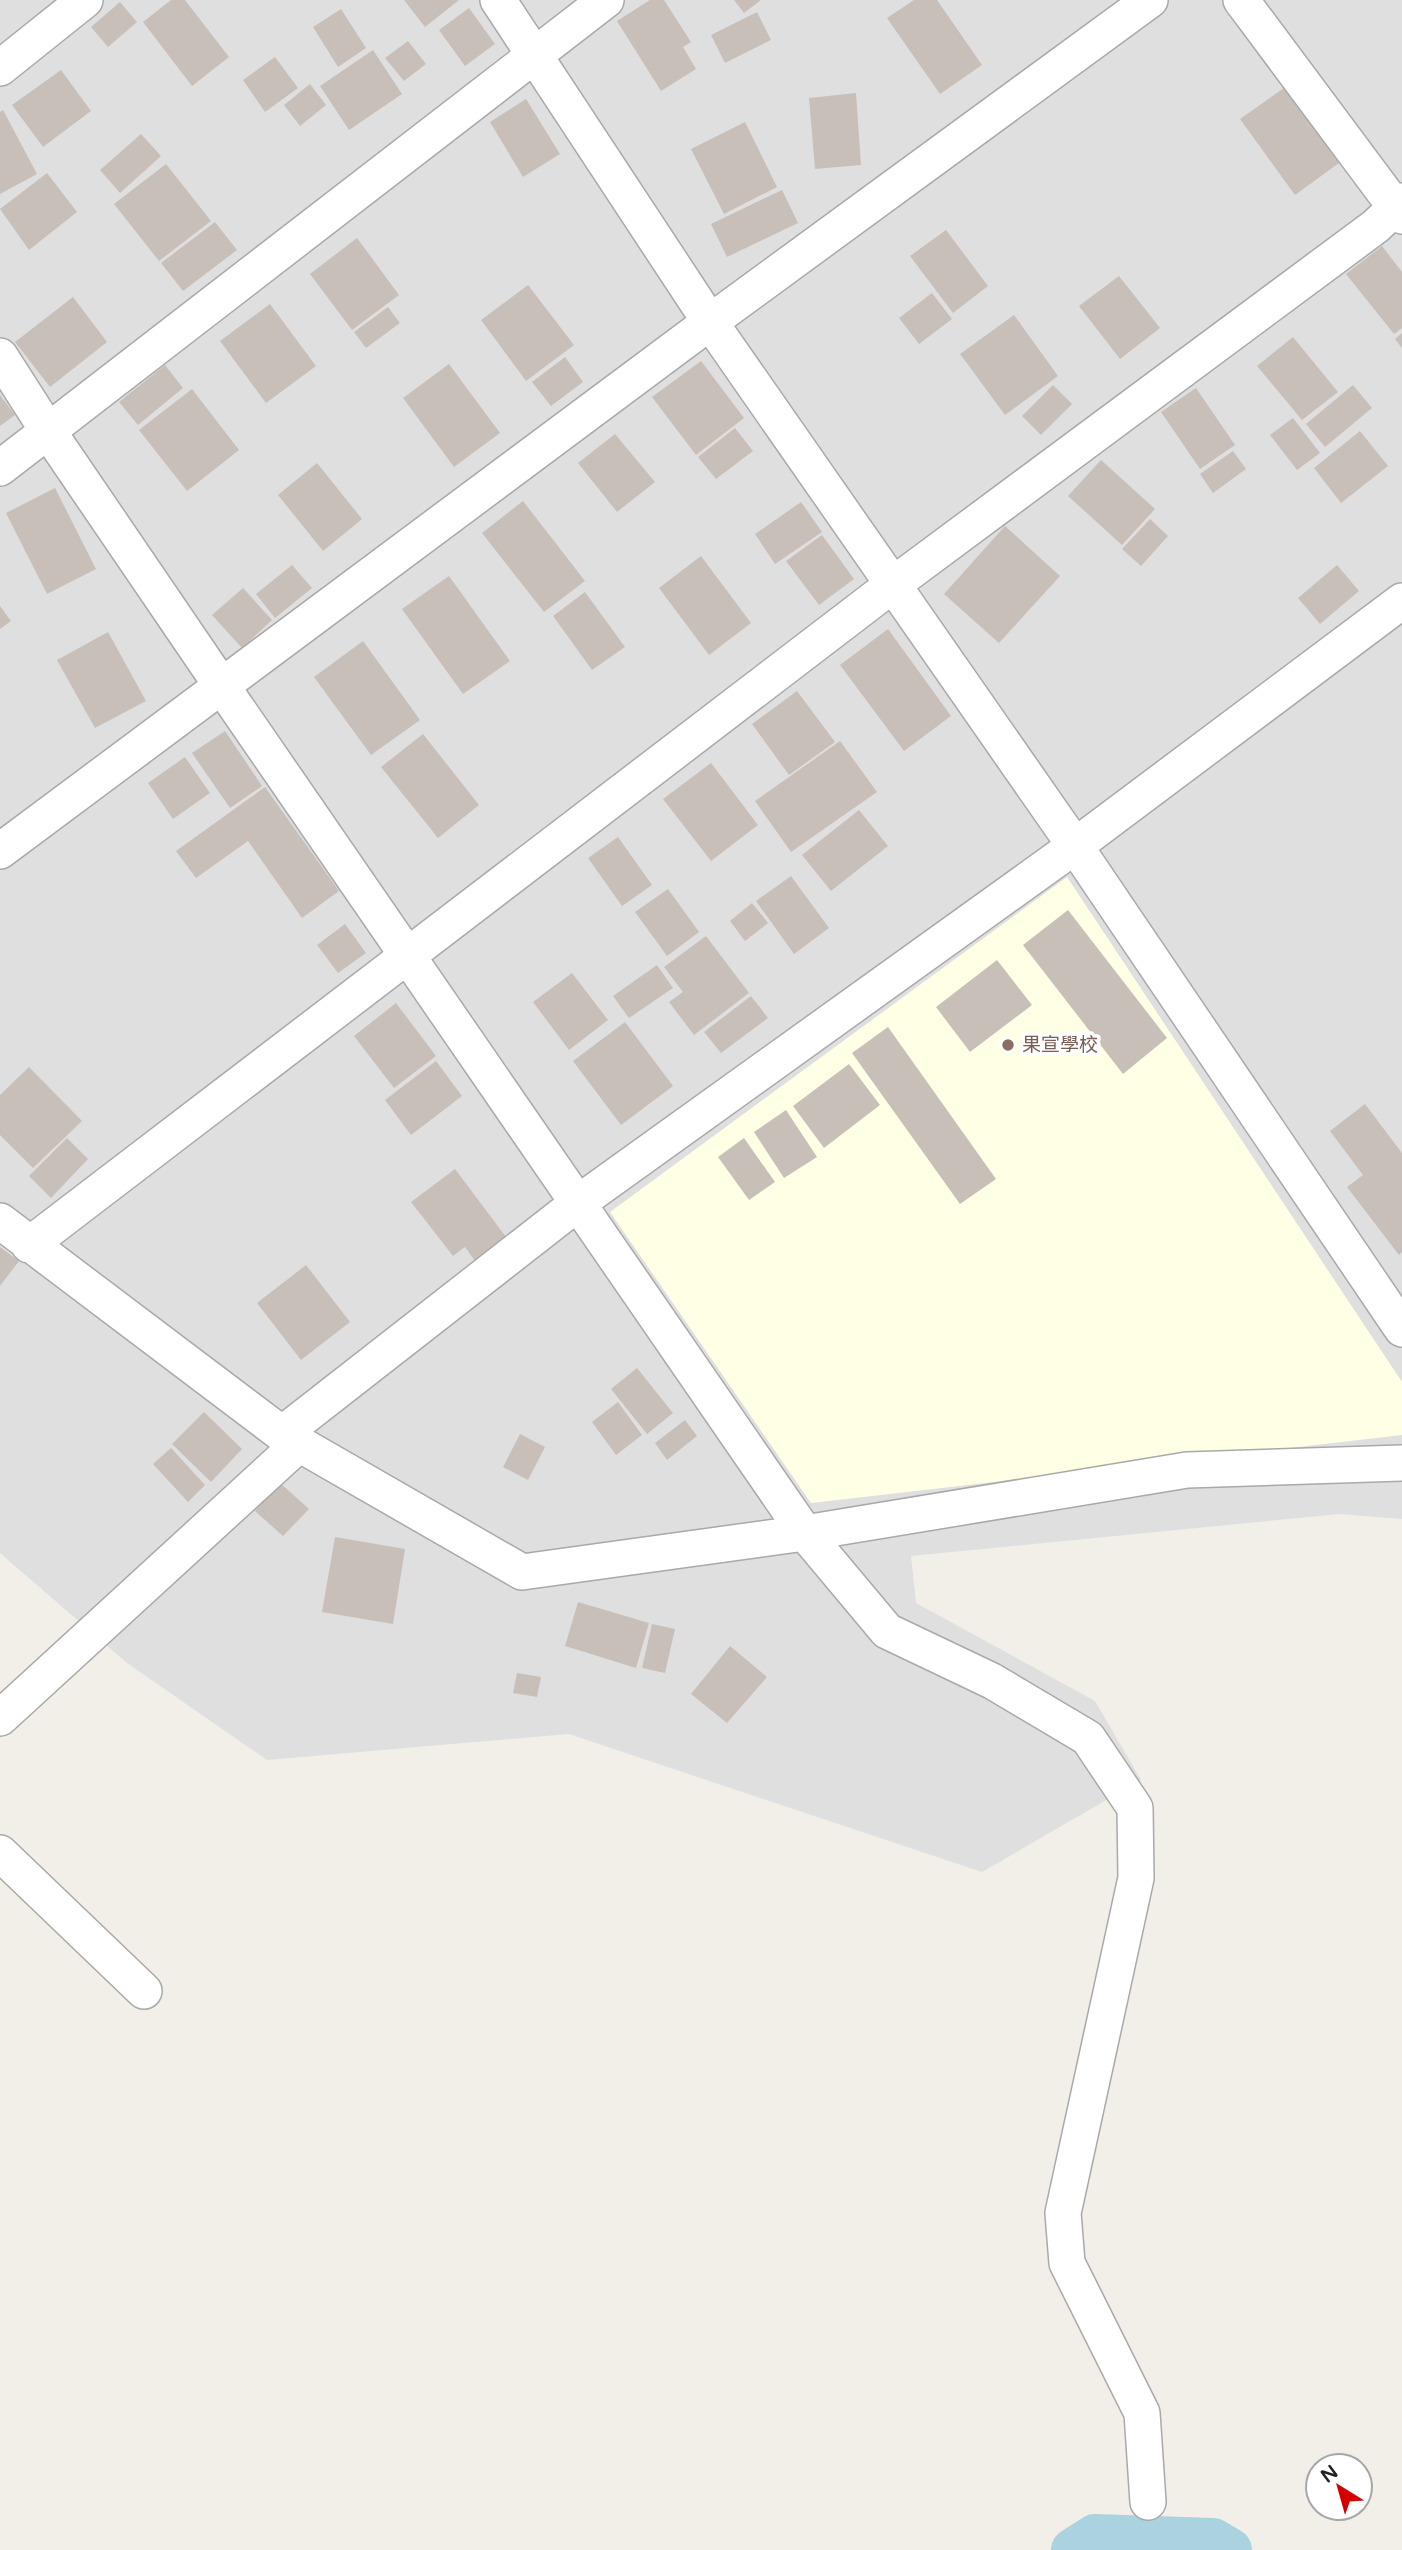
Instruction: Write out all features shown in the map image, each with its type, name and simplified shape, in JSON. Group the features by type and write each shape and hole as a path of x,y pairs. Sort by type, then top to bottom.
{"street":[{"path":"0,68 85,0"},
{"path":"498,0 710,322 1074,846 1402,1329"},
{"path":"0,468 606,0"},
{"path":"0,851 710,322 1150,0"},
{"path":"29,1245 891,586 1400,208 1241,0"},
{"path":"0,356 221,685 805,1533 887,1631 992,1681 1088,1738 1135,1808 1136,1878 1063,2213 1067,2263 1142,2413 1148,2502"},
{"path":"0,1718 290,1439 578,1203 1074,846 1402,601"},
{"path":"0,1222 290,1439 522,1572 805,1533 1187,1470 1402,1463"},
{"path":"0,1853 144,1991"}],"shaded area":[{"path":"0,0 1402,0 1402,1519 1340,1514 911,1556 916,1603 1095,1701 1141,1780 982,1872 569,1734 267,1760 127,1663 0,1553"},
{"name":"果宣學校","path":"1067,877 1402,1382 1402,1435 811,1503 610,1212"}],"building":[{"path":"171,0 185,0 229,57 192,86 143,22"},
{"path":"404,0 459,0 425,27"},
{"path":"650,0 664,0 691,42 683,47 696,69 661,91 617,21"},
{"path":"734,0 761,0 744,13"},
{"path":"914,0 937,0 982,65 940,94 887,18"},
{"path":"120,2 137,22 108,47 91,27"},
{"path":"469,8 495,44 465,66 439,30"},
{"path":"341,9 366,48 338,67 313,27"},
{"path":"757,12 771,40 725,63 711,35"},
{"path":"408,41 426,64 404,81 385,58"},
{"path":"373,50 402,94 349,130 320,86"},
{"path":"275,57 298,88 265,112 243,80"},
{"path":"61,70 91,111 43,147 12,105"},
{"path":"310,84 326,105 300,126 284,105"},
{"path":"1284,88 1339,163 1295,195 1240,119"},
{"path":"856,93 861,165 815,169 809,98"},
{"path":"526,99 560,154 523,177 490,122"},
{"path":"3,110 37,174 0,194 0,112"},
{"path":"745,122 777,187 724,214 691,149"},
{"path":"141,134 161,156 120,193 100,170"},
{"path":"166,164 211,221 159,261 114,204"},
{"path":"47,173 77,212 29,250 0,209"},
{"path":"782,190 798,223 727,257 711,224"},
{"path":"215,222 237,250 183,291 161,263"},
{"path":"946,230 988,286 953,313 910,256"},
{"path":"357,238 399,295 352,330 310,274"},
{"path":"1382,246 1402,272 1402,328 1394,334 1346,274"},
{"path":"1119,276 1160,328 1120,359 1079,306"},
{"path":"528,285 574,345 526,381 481,320"},
{"path":"932,293 952,319 919,344 899,318"},
{"path":"73,297 107,342 50,387 15,342"},
{"path":"270,304 316,366 266,403 220,341"},
{"path":"388,307 400,323 366,348 354,332"},
{"path":"1014,315 1058,376 1005,415 960,354"},
{"path":"1402,333 1402,348 1395,339"},
{"path":"1293,337 1338,392 1302,420 1257,366"},
{"path":"565,357 583,382 551,406 532,382"},
{"path":"701,361 744,418 696,455 652,397"},
{"path":"449,364 500,433 454,467 403,398"},
{"path":"165,365 183,388 138,425 119,402"},
{"path":"1053,385 1072,404 1041,435 1022,416"},
{"path":"1353,385 1372,408 1325,447 1306,424"},
{"path":"1196,388 1235,445 1200,469 1161,412"},
{"path":"192,389 239,450 187,491 139,430"},
{"path":"0,395 15,415 0,426"},
{"path":"1293,418 1320,453 1297,470 1270,435"},
{"path":"735,428 753,451 716,479 698,457"},
{"path":"1360,431 1388,466 1341,503 1314,468"},
{"path":"615,434 655,482 617,512 578,463"},
{"path":"1233,451 1246,469 1213,493 1200,474"},
{"path":"1101,460 1155,509 1122,545 1068,496"},
{"path":"317,463 362,519 323,551 278,495"},
{"path":"55,488 96,569 47,594 6,513"},
{"path":"523,501 585,581 544,612 482,533"},
{"path":"801,502 822,532 775,564 755,534"},
{"path":"1150,519 1168,536 1141,566 1122,549"},
{"path":"1005,526 1060,576 999,643 944,594"},
{"path":"822,535 854,579 819,605 786,561"},
{"path":"701,556 751,623 709,655 659,588"},
{"path":"292,565 312,588 275,618 256,594"},
{"path":"1337,565 1359,591 1320,624 1298,598"},
{"path":"449,576 510,661 463,694 402,609"},
{"path":"243,588 272,620 242,648 212,615"},
{"path":"585,592 625,647 592,670 553,616"},
{"path":"0,606 11,621 0,629"},
{"path":"888,629 951,716 904,751 840,665"},
{"path":"108,632 146,701 95,728 57,660"},
{"path":"363,641 420,720 371,755 314,677"},
{"path":"797,691 835,742 789,775 752,724"},
{"path":"225,731 262,786 230,808 192,753"},
{"path":"423,734 479,805 438,838 381,767"},
{"path":"840,741 877,792 791,852 755,801"},
{"path":"185,757 210,793 173,819 148,783"},
{"path":"711,763 758,825 711,861 663,799"},
{"path":"265,787 339,891 302,918 248,841 196,878 176,851"},
{"path":"859,810 888,846 831,891 802,855"},
{"path":"618,837 652,885 622,906 588,858"},
{"path":"791,876 829,928 794,954 756,901"},
{"path":"668,889 699,932 667,956 635,912"},
{"path":"752,903 768,923 745,941 730,921"},
{"path":"1068,910 1167,1038 1123,1074 1023,945"},
{"path":"345,924 366,953 338,973 317,945"},
{"path":"706,936 749,993 694,1035 669,1002 683,992 664,967"},
{"path":"997,960 1032,1005 970,1052 936,1007"},
{"path":"657,965 673,988 629,1018 613,996"},
{"path":"572,973 608,1020 569,1050 533,1002"},
{"path":"751,996 768,1018 721,1053 704,1032"},
{"path":"396,1003 436,1056 394,1088 354,1036"},
{"path":"625,1022 673,1086 621,1125 573,1061"},
{"path":"888,1027 996,1179 960,1204 852,1053"},
{"path":"436,1061 462,1096 411,1135 385,1100"},
{"path":"849,1064 880,1105 824,1148 793,1106"},
{"path":"29,1067 82,1121 33,1168 0,1135 0,1095"},
{"path":"1365,1104 1402,1153 1402,1252 1399,1255 1347,1187 1363,1175 1330,1131"},
{"path":"786,1110 817,1157 784,1178 754,1132"},
{"path":"67,1138 88,1159 51,1198 29,1176"},
{"path":"744,1138 775,1182 749,1200 718,1157"},
{"path":"455,1169 509,1241 478,1265 465,1247 453,1256 411,1202"},
{"path":"0,1247 19,1261 0,1286"},
{"path":"306,1265 350,1322 301,1360 257,1303"},
{"path":"637,1368 673,1413 647,1434 611,1389"},
{"path":"618,1402 642,1435 616,1455 592,1422"},
{"path":"204,1412 242,1449 211,1482 172,1444"},
{"path":"685,1420 697,1436 667,1460 655,1443"},
{"path":"520,1434 545,1447 528,1480 503,1467"},
{"path":"171,1448 205,1485 188,1502 153,1464"},
{"path":"280,1483 309,1509 283,1536 255,1511"},
{"path":"335,1537 405,1549 393,1624 322,1612"},
{"path":"578,1602 649,1623 636,1668 565,1646"},
{"path":"652,1624 675,1629 665,1673 642,1668"},
{"path":"730,1646 767,1677 727,1723 691,1694"},
{"path":"517,1673 541,1677 537,1697 513,1693"}],"waterway":[{"path":"1073,2550 1095,2536 1213,2540 1230,2550"}],"place":[{"name":"果宣學校","path":"1008,1045"}]}
